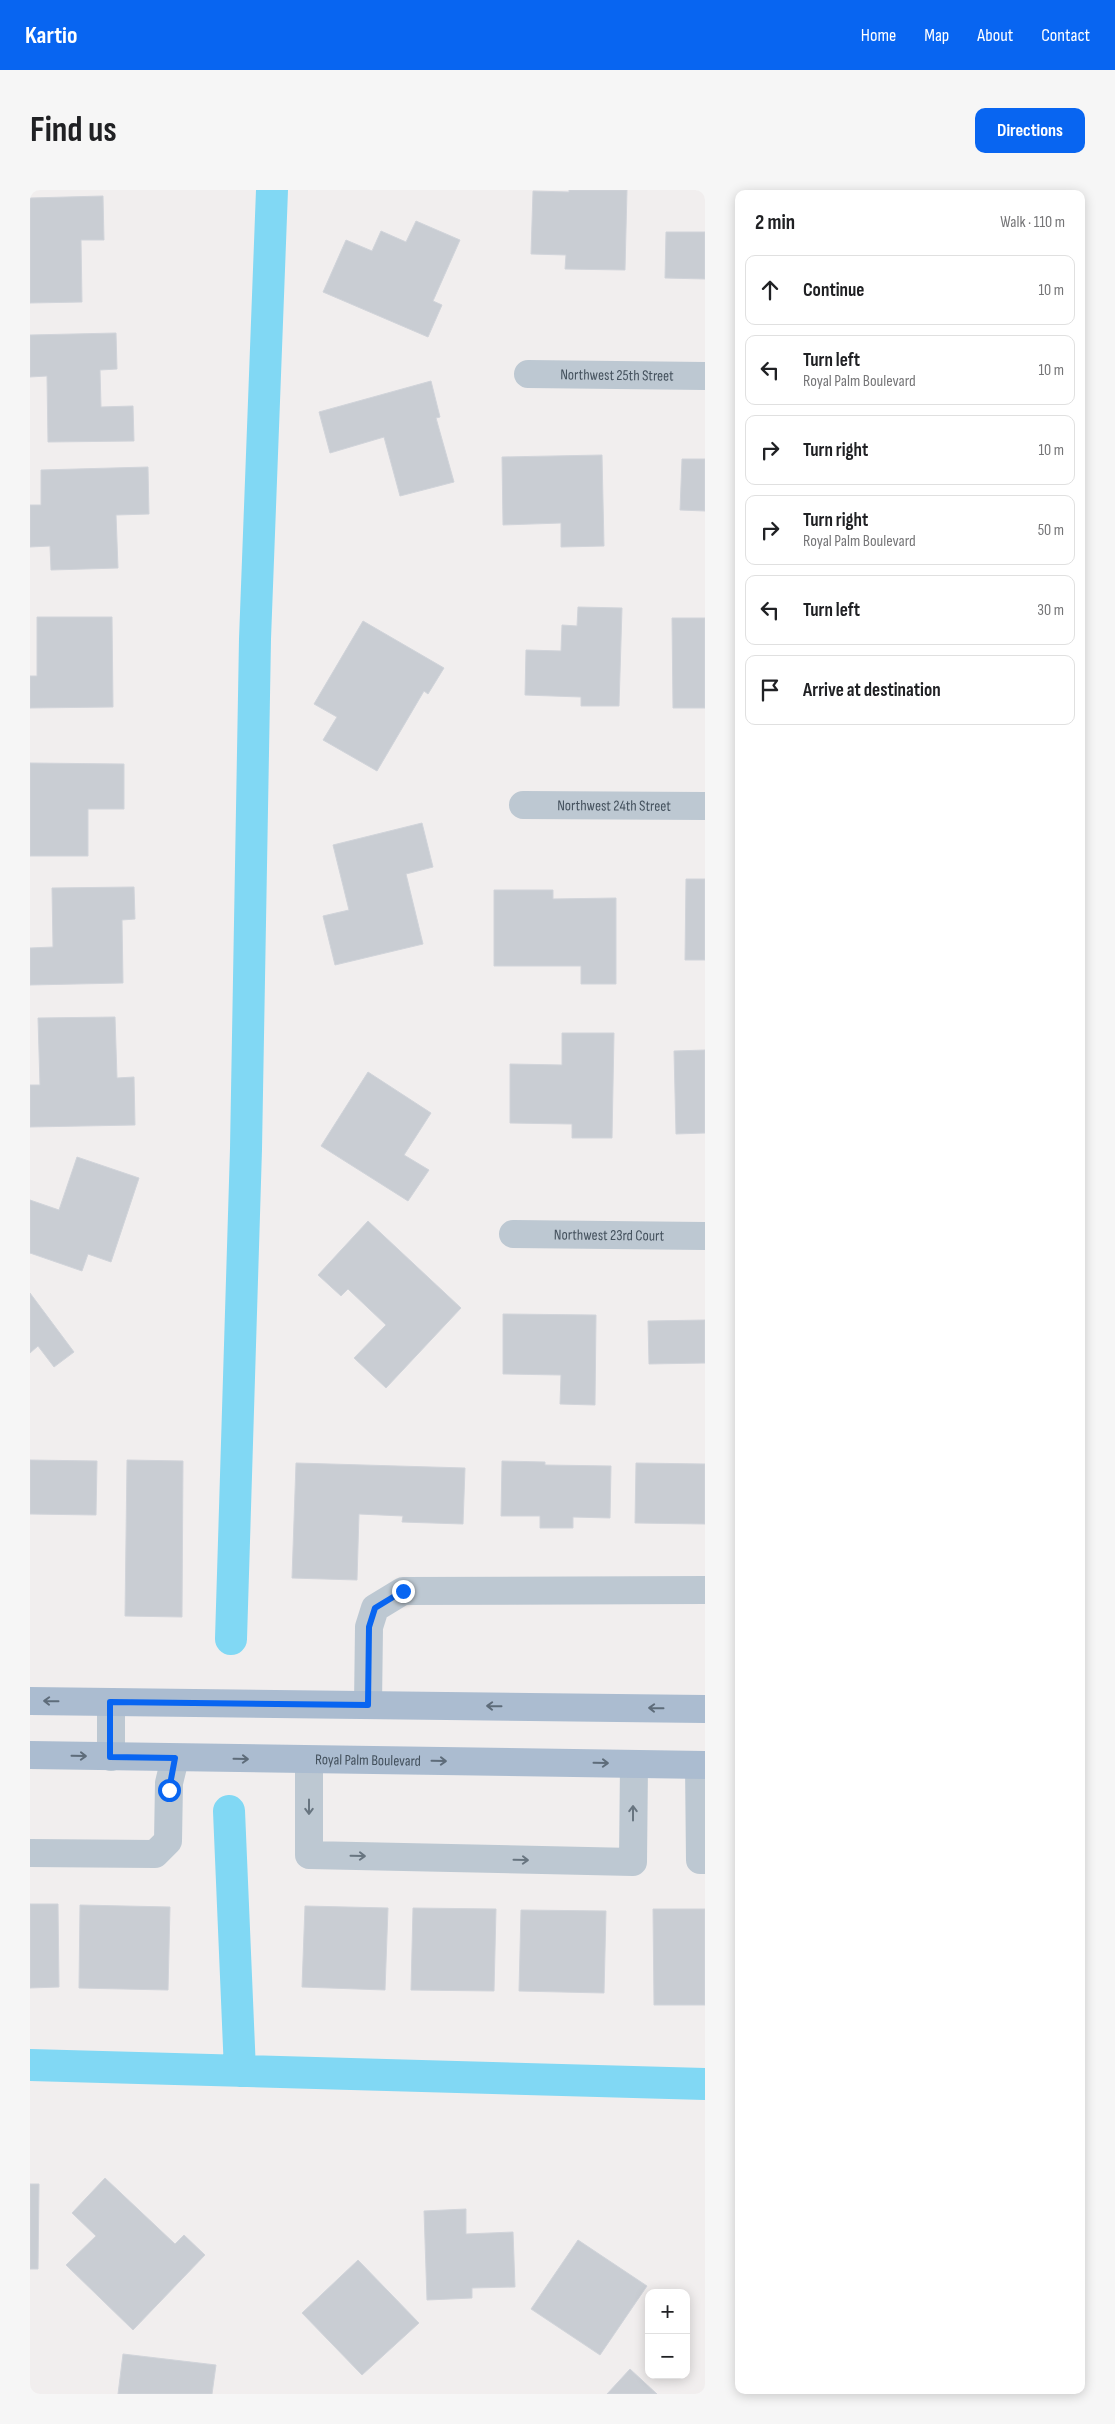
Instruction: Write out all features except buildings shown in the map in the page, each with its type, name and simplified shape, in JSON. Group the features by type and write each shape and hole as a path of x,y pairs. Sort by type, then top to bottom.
{"main road":[{"path":"30,1701 705,1709"},
{"name":"Royal Palm Boulevard","path":"30,1756 702,1765"}],"street":[{"name":"Northwest 25th Street","path":"528,374 705,376"},
{"name":"Northwest 24th Street","path":"523,805 705,806"},
{"name":"Northwest 23rd Court","path":"513,1234 705,1236"},
{"path":"368,1705 369,1627 375,1608 403,1591 705,1590"},
{"path":"110,1702 110,1757"},
{"path":"30,1853 155,1854 168,1840 169,1783 175,1758"},
{"path":"309,1760 309,1855 633,1862 634,1764"},
{"path":"702,1765 700,1860 705,1860"}],"waterway":[{"path":"231,1639 246,1149 255,639 272,190"},
{"path":"229,1811 240,2071"},
{"path":"30,2065 705,2084"}],"route":[{"path":"169,1790 175,1758 110,1757 110,1702 368,1705 369,1627 375,1608 403,1591"}]}
